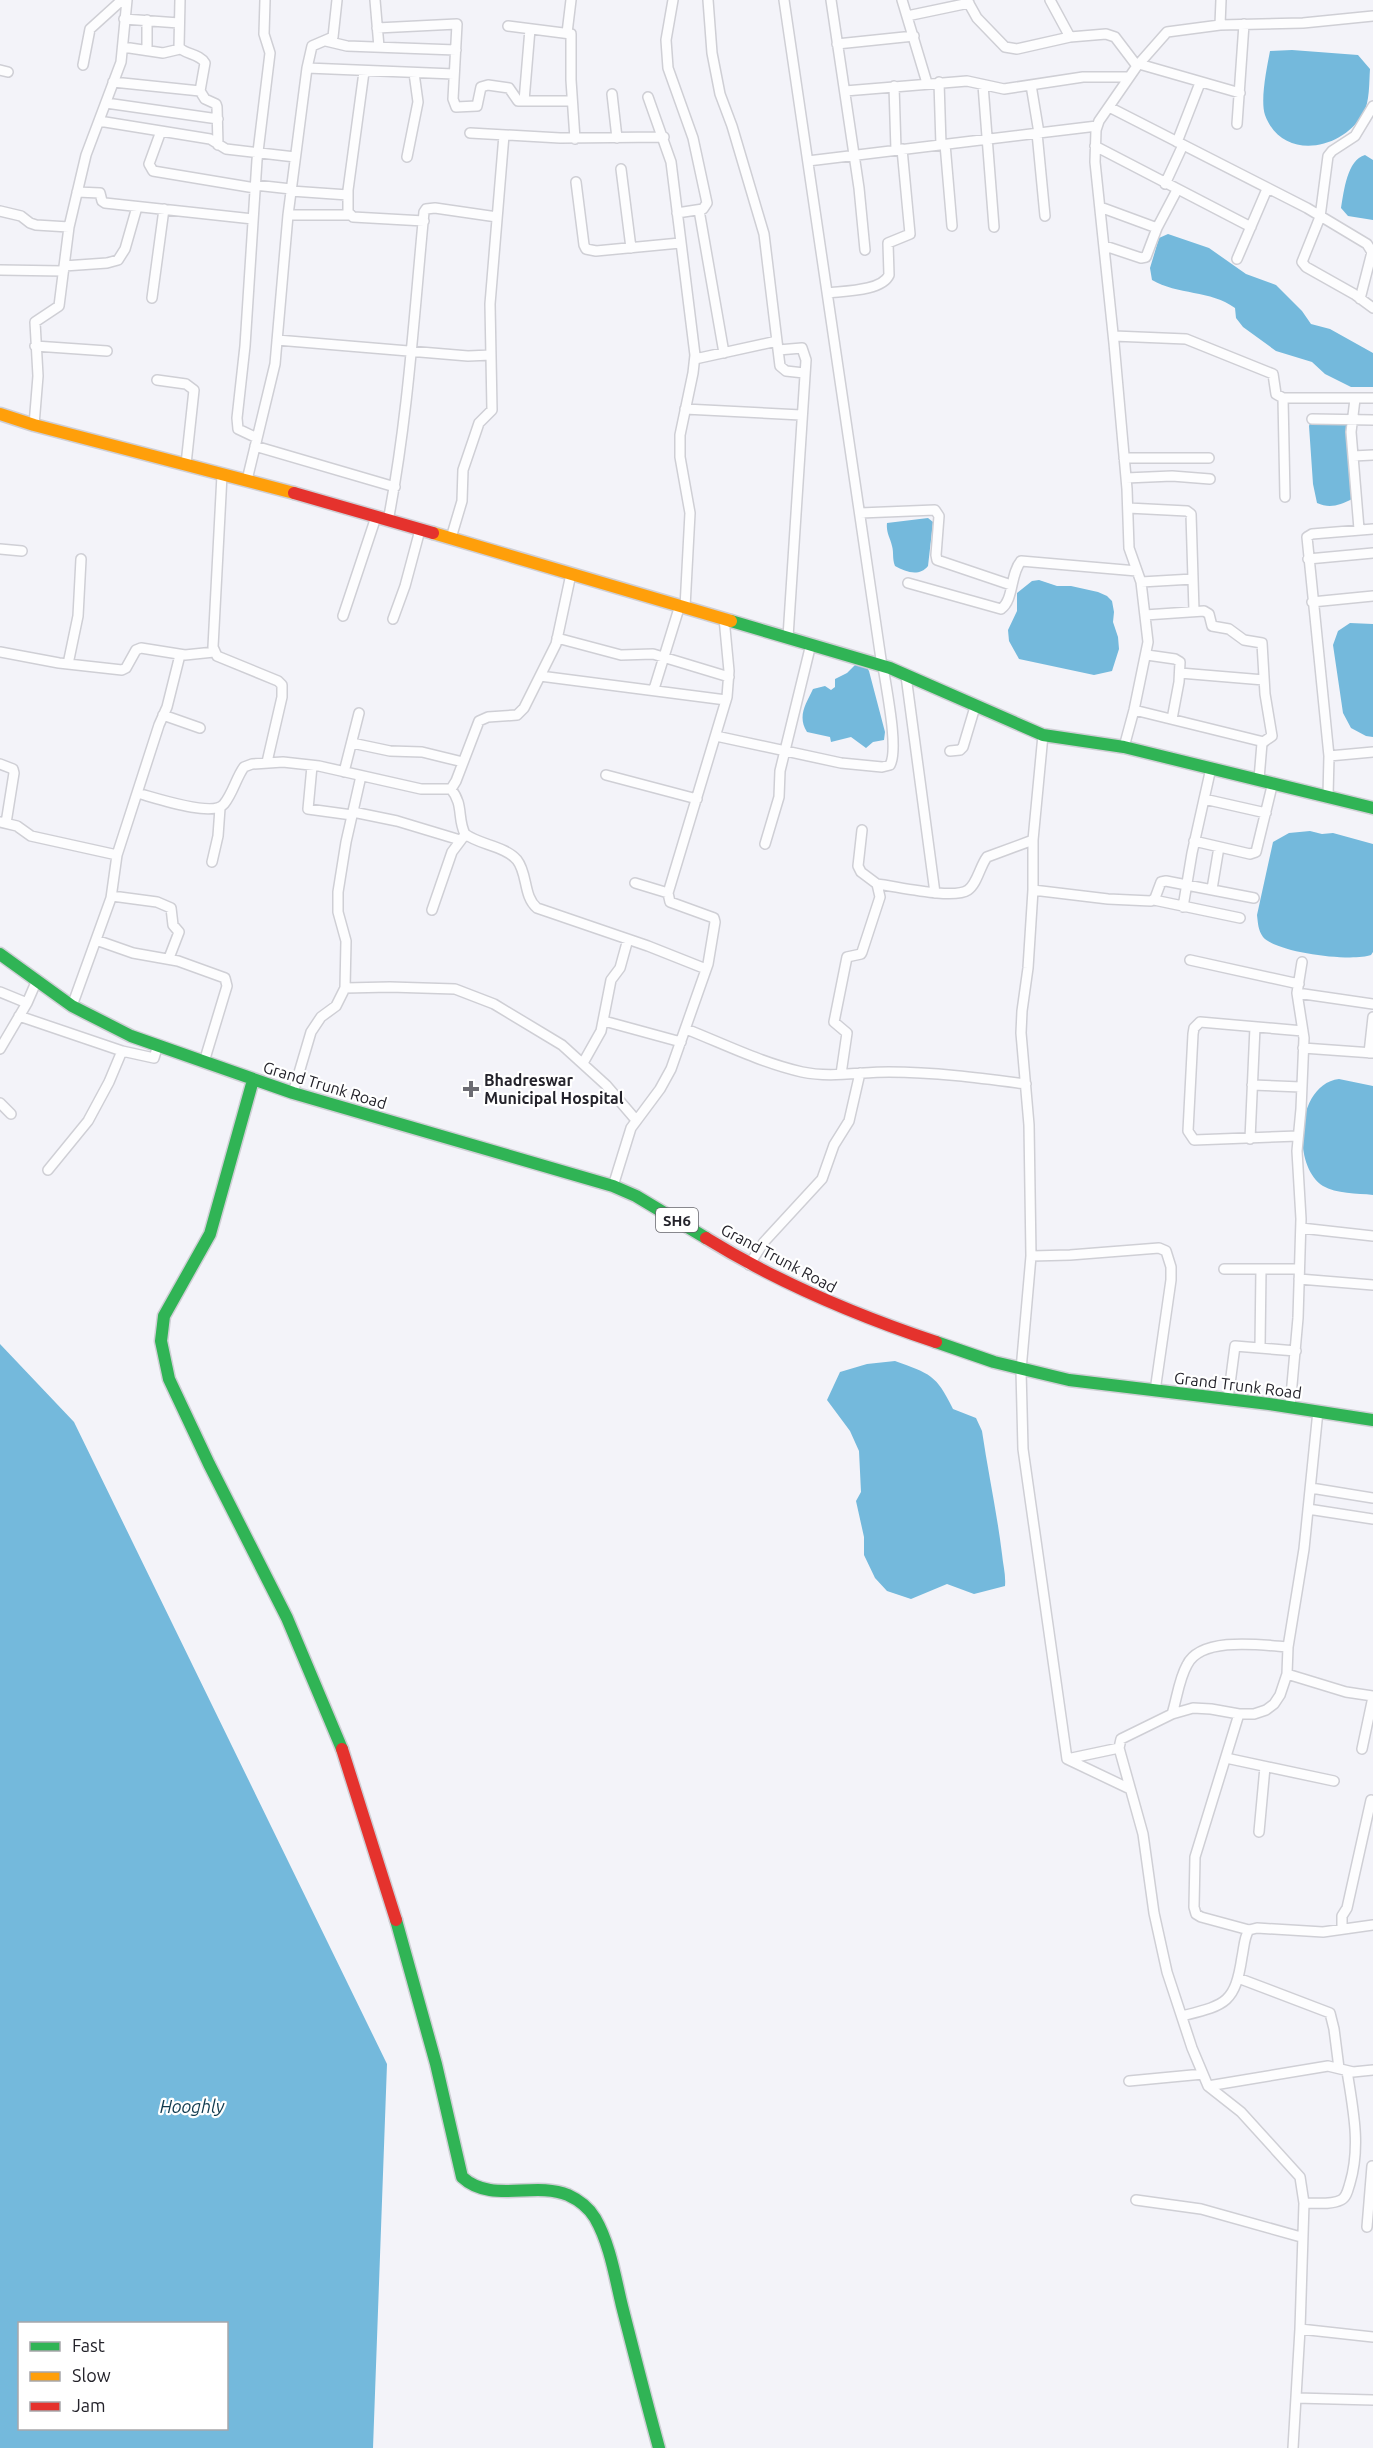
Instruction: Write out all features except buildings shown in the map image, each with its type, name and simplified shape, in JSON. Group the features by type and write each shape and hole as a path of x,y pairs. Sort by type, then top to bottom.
{"street":[{"path":"34,425 38,376 35,322 59,306 69,227 86,155 121,62 125,0"},
{"path":"83,65 90,29 125,0"},
{"path":"180,0 180,49"},
{"path":"265,0 264,34 270,53 255,186 245,346 237,426 256,442 395,488"},
{"path":"247,480 275,364 288,215 307,68 312,46 326,41 335,33 337,0"},
{"path":"375,0 379,47"},
{"path":"567,33 571,0"},
{"path":"674,0 666,40 668,68 693,138 707,203 706,207 699,210 676,213"},
{"path":"708,0 709,34 720,94 732,126 764,234 777,346 782,369 804,373"},
{"path":"716,736 854,765 890,765 894,757 883,666 784,0"},
{"path":"831,0 854,155 865,250"},
{"path":"902,0 927,83"},
{"path":"1050,0 1070,37"},
{"path":"1220,25 1221,0"},
{"path":"907,16 968,2 977,18 1005,47 1017,49 1070,37 1111,35 1138,65 1240,93"},
{"path":"1124,747 1147,655 1148,642 1141,582 1129,548 1126,478 1114,336 1095,162 1096,126 1138,65 1167,32 1220,25 1303,23 1373,16"},
{"path":"124,19 179,23"},
{"path":"147,20 147,50"},
{"path":"377,28 456,23 458,30 453,99 456,107 477,106 480,89 484,86 509,88 515,99 524,101 572,101"},
{"path":"1237,124 1244,24"},
{"path":"508,26 571,34 575,139"},
{"path":"524,101 530,29"},
{"path":"837,44 914,36"},
{"path":"326,41 347,46 456,50"},
{"path":"123,47 167,53 180,49 204,60 205,67 200,91 205,99 216,104 218,145"},
{"path":"307,68 454,74"},
{"path":"349,215 348,195 364,72"},
{"path":"407,157 418,102 414,73"},
{"path":"845,91 968,81 1005,89 1095,76 1130,77"},
{"path":"113,82 200,91"},
{"path":"939,82 952,226"},
{"path":"1165,184 1200,82"},
{"path":"983,85 994,227"},
{"path":"1031,85 1038,133 1045,216"},
{"path":"828,293 876,286 887,279 889,275 888,243 910,234 899,149 894,86"},
{"path":"612,94 617,138"},
{"path":"648,97 671,162 695,359 679,446 690,520 683,606 663,657 654,689"},
{"path":"106,103 218,119"},
{"path":"1373,106 1355,136 1328,156 1320,217 1303,259 1303,265 1373,308"},
{"path":"1109,107 1320,217 1367,244 1371,248 1360,299"},
{"path":"99,121 210,140 226,149 295,158"},
{"path":"808,161 1096,126"},
{"path":"161,131 149,164 153,171 255,186 348,195"},
{"path":"470,133 575,139 664,137"},
{"path":"451,538 462,501 463,470 479,423 492,410 491,286 504,135"},
{"path":"1095,146 1251,227"},
{"path":"621,170 631,248"},
{"path":"576,182 586,249 596,251 680,243"},
{"path":"1237,259 1267,189"},
{"path":"1105,246 1144,258 1177,190"},
{"path":"77,192 100,194 105,203 253,219"},
{"path":"0,270 63,269 118,260 126,249 136,207"},
{"path":"1100,207 1157,228"},
{"path":"343,616 395,488 412,350 424,212 429,208 497,217"},
{"path":"152,298 164,209"},
{"path":"699,210 724,353"},
{"path":"0,211 21,216 36,225 69,227"},
{"path":"288,215 349,215 424,221"},
{"path":"1114,336 1186,339 1273,374 1276,394 1283,398 1373,398"},
{"path":"277,340 468,356 490,355"},
{"path":"35,346 107,351"},
{"path":"695,359 777,346 804,350 788,637"},
{"path":"157,380 186,384 194,390 186,464"},
{"path":"1283,398 1285,497"},
{"path":"1355,399 1351,420 1359,529"},
{"path":"685,409 801,415"},
{"path":"0,414 34,425 247,480 451,538 883,666 1043,735 1124,747 1373,808"},
{"path":"1312,419 1373,420"},
{"path":"1353,456 1373,455"},
{"path":"1124,458 1209,458"},
{"path":"1190,458 1190,477"},
{"path":"214,652 222,475"},
{"path":"1126,478 1210,479"},
{"path":"1128,508 1190,512 1194,611"},
{"path":"860,513 935,510 939,516 937,560 1011,585"},
{"path":"1328,796 1329,756 1307,540 1309,535 1373,529"},
{"path":"393,619 405,586 420,530"},
{"path":"0,549 22,551"},
{"path":"1308,560 1373,553"},
{"path":"68,664 78,616 81,559"},
{"path":"908,583 1001,609 1006,604 1018,564 1024,561 1137,571"},
{"path":"451,789 479,721 488,717 521,712 557,638 571,574"},
{"path":"1141,582 1193,579"},
{"path":"1312,602 1373,596"},
{"path":"1145,615 1207,612 1212,626 1229,629 1244,640 1261,641 1272,736 1264,742 1258,778"},
{"path":"613,1186 626,1139 636,1120 666,1079 706,969 714,918 673,904 670,902 668,893 726,700 729,677 724,618"},
{"path":"557,638 621,655 644,653 663,657 729,677"},
{"path":"765,844 779,798 780,771 811,644"},
{"path":"0,652 68,664 122,670 126,668 136,650 141,648 180,655 214,652 222,658 278,681 282,685 282,697 267,762"},
{"path":"72,1006 112,896 117,855 170,697 180,655"},
{"path":"1147,655 1177,660 1180,663 1172,719"},
{"path":"1180,673 1264,680"},
{"path":"540,676 726,700"},
{"path":"906,676 935,893"},
{"path":"950,751 960,750 963,747 975,707"},
{"path":"1134,710 1264,742"},
{"path":"344,772 359,713"},
{"path":"163,715 200,728"},
{"path":"1043,735 1033,840 1033,890 1028,968 1022,1011 1029,1125 1031,1256 1021,1370 1023,1449 1067,1759"},
{"path":"352,743 390,752 422,752 464,762"},
{"path":"1329,756 1373,752"},
{"path":"212,862 218,836 220,808 244,767 267,762 312,765 421,789 451,789"},
{"path":"0,764 13,769 14,773 3,823 17,825 31,836 117,855"},
{"path":"312,765 308,809 397,821 463,837 515,858 522,868 530,900 537,908 706,969"},
{"path":"1183,907 1194,841 1211,768"},
{"path":"293,1093 311,1032 321,1017 336,1006 345,988 346,941 337,902 361,776"},
{"path":"606,776 697,799"},
{"path":"1194,841 1250,854 1256,852 1272,782"},
{"path":"432,910 452,852 463,837 460,805 451,789"},
{"path":"137,793 185,806 220,808"},
{"path":"1204,799 1266,813"},
{"path":"862,831 858,866 861,872 877,884 935,893 967,891 987,857 1033,840"},
{"path":"1212,889 1219,847"},
{"path":"1154,900 1161,882 1187,884 1254,898"},
{"path":"634,883 668,893"},
{"path":"841,1074 847,1033 834,1022 840,982 847,957 862,952 880,897 877,884"},
{"path":"1033,890 1108,899 1154,900 1240,918"},
{"path":"112,896 158,902 171,908 173,925 179,932 170,958"},
{"path":"583,1063 604,1021 611,980 620,968 628,939"},
{"path":"96,940 133,953 170,958 220,976 227,981 204,1062"},
{"name":"Grand Trunk Road","path":"0,954 72,1006 131,1036 293,1093 613,1186 645,1201 749,1264 840,1308 950,1348 1021,1370 1069,1380 1290,1407 1373,1420"},
{"path":"1190,960 1298,988 1373,1004"},
{"path":"1290,1407 1296,1351 1301,1227 1297,1165 1304,1031 1298,988 1302,962"},
{"path":"0,1049 27,1003 37,980"},
{"path":"345,988 439,988 469,993 494,1004 562,1045 583,1063 636,1120"},
{"path":"0,992 27,1003"},
{"path":"20,1016 122,1051 154,1058 158,1046"},
{"path":"1303,1048 1371,1053 1373,1017"},
{"path":"604,1021 681,1042"},
{"path":"1298,1136 1199,1140 1191,1138 1188,1131 1192,1034 1197,1024 1205,1022 1304,1031"},
{"path":"1250,1139 1255,1027"},
{"path":"686,1029 780,1066 818,1074 890,1072 969,1076 1026,1084"},
{"path":"48,1170 88,1121 105,1091 122,1051"},
{"path":"749,1264 764,1242 822,1179 834,1145 849,1121 860,1073"},
{"path":"253,1080 210,1234 164,1316 161,1341 169,1379 208,1464 240,1522 287,1618 337,1732 409,1962 436,2064 462,2177 467,2184 483,2190 530,2189 557,2192 572,2196 587,2208 596,2221 614,2273 659,2448"},
{"path":"1252,1085 1301,1087"},
{"path":"0,1103 11,1114"},
{"path":"1301,1227 1373,1236"},
{"path":"1031,1256 1159,1248 1166,1251 1172,1280 1155,1391"},
{"path":"1224,1269 1261,1269 1373,1286"},
{"path":"1260,1347 1261,1269"},
{"path":"1228,1399 1234,1348 1237,1346 1260,1347 1296,1351"},
{"path":"1293,2448 1303,2185 1296,2171 1241,2112 1208,2086 1167,1972 1154,1913 1143,1834 1119,1748 1121,1739 1172,1714 1203,1708 1254,1714 1266,1710 1280,1695 1287,1674 1288,1647 1304,1549 1318,1412"},
{"path":"1311,1488 1373,1498"},
{"path":"1308,1509 1373,1519"},
{"path":"1172,1714 1186,1666 1196,1653 1226,1646 1288,1647"},
{"path":"1287,1674 1346,1692 1373,1697 1362,1749"},
{"path":"1239,1714 1195,1857 1194,1907 1196,1914 1249,1930 1257,1928 1323,1932 1373,1925"},
{"path":"1067,1759 1119,1748"},
{"path":"1226,1758 1334,1781"},
{"path":"1067,1759 1130,1789"},
{"path":"1259,1832 1266,1767"},
{"path":"1342,1929 1342,1916 1347,1908 1371,1800"},
{"path":"1182,2016 1223,2003 1238,1978 1245,1938 1249,1930"},
{"path":"1238,1978 1329,2013 1355,2125 1367,2165 1367,2227"},
{"path":"1208,2086 1328,2066 1373,2070"},
{"path":"1129,2080 1203,2074"},
{"path":"1304,2203 1341,2200 1367,2165"},
{"path":"1136,2199 1201,2209 1301,2237"},
{"path":"1299,2329 1373,2337"},
{"path":"1296,2398 1373,2400"}],"water":[{"path":"1292,50 1358,55 1370,69 1369,92 1363,114 1353,127 1327,143 1312,146 1298,145 1284,139 1273,130 1265,115 1263,101 1270,51"},
{"path":"1365,155 1373,160 1373,220 1348,216 1341,208 1350,169 1359,158"},
{"path":"1168,234 1209,248 1246,274 1276,285 1302,311 1311,324 1330,329 1373,353 1373,387 1351,387 1325,374 1312,362 1276,351 1243,327 1236,318 1235,308 1226,302 1172,288 1152,280 1150,268 1159,238"},
{"path":"1320,421 1331,424 1339,422 1348,426 1352,499 1335,506 1317,503 1313,484 1309,426 1310,423"},
{"path":"928,518 933,522 928,566 921,571 908,572 895,566 887,523"},
{"path":"1039,580 1057,586 1071,586 1098,592 1112,601 1113,622 1119,649 1112,671 1094,675 1019,659 1009,641 1008,630 1017,611 1017,593 1032,581"},
{"path":"1350,623 1373,624 1373,737 1351,728 1343,713 1333,645 1338,631"},
{"path":"856,664 866,666 869,671 885,732 884,740 873,742 866,748 851,737 831,742 830,737 807,732 803,721 805,705 813,689 825,686 831,690 835,687 835,679 847,673"},
{"path":"1310,831 1322,834 1333,833 1373,844 1373,952 1371,955 1332,957 1298,952 1271,943 1261,934 1257,915 1273,842 1289,833"},
{"path":"1339,1079 1373,1086 1373,1195 1328,1189 1313,1176 1306,1162 1303,1127 1307,1110 1314,1095 1325,1084"},
{"name":"Hooghly","path":"0,1344 74,1422 387,2064 373,2448 0,2448"},
{"path":"895,1361 931,1377 942,1389 953,1409 976,1418 982,1431 1000,1539 1005,1586 974,1594 947,1584 911,1599 887,1591 875,1578 864,1555 864,1537 856,1501 861,1492 859,1451 850,1431 827,1400 840,1372 867,1364"}],"traffic: fast":[{"path":"731,621 890,668 1043,735 1124,747 1373,808"},
{"path":"0,954 72,1006 131,1036 293,1093 613,1186 636,1196 706,1238"},
{"path":"253,1080 210,1234 164,1316 161,1341 169,1379 287,1618 342,1749"},
{"path":"936,1342 994,1362 1069,1380 1269,1404 1373,1420"},
{"path":"396,1920 436,2064 462,2177 473,2185 499,2191 555,2191 576,2199 593,2214 612,2261 659,2448"}],"traffic: slow":[{"path":"0,414 34,425 294,493"},
{"path":"433,533 731,621"}],"traffic: jam":[{"path":"294,493 433,533"},
{"path":"706,1238 789,1284 876,1321 936,1342"},
{"path":"342,1749 396,1920"}],"place":[{"name":"Bhadreswar Municipal Hospital","path":"471,1089"}]}
